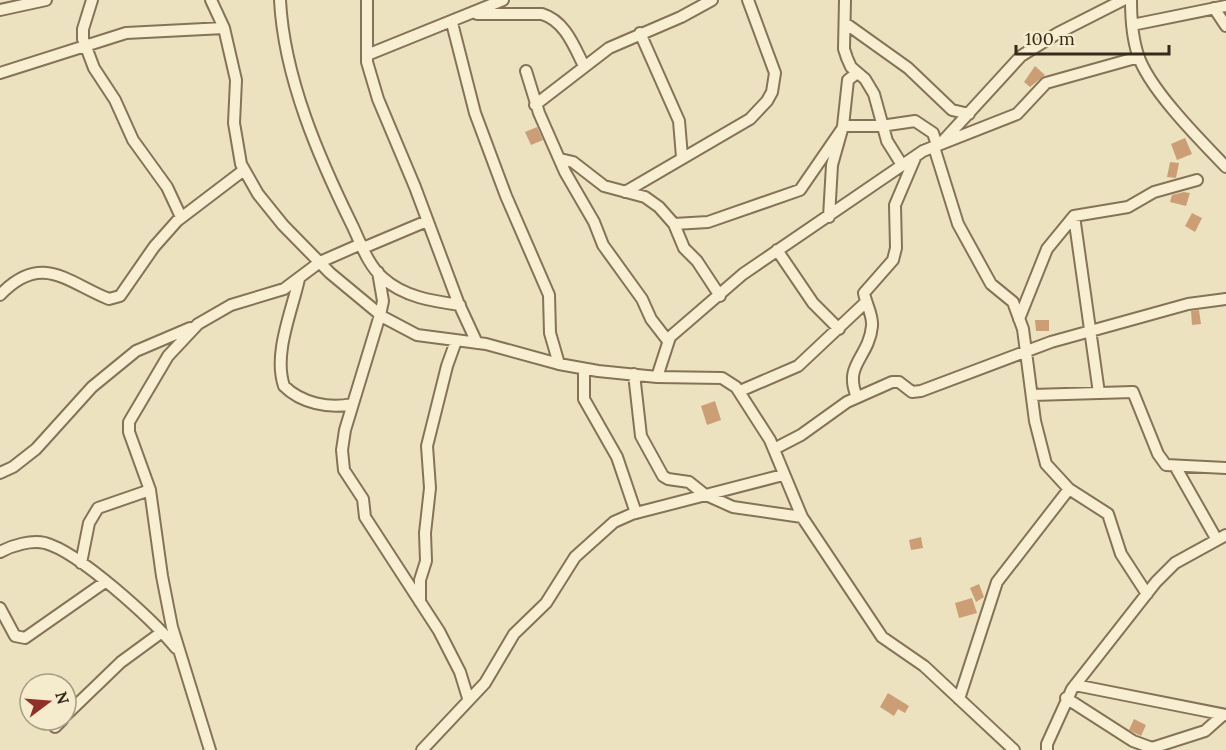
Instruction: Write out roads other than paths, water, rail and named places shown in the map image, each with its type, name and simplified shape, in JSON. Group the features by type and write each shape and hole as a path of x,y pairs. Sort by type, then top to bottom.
{"street":[{"path":"0,10 45,0"},
{"path":"92,0 83,29 85,45 94,68 115,100 128,130 166,188 181,217"},
{"path":"211,0 224,28 236,80 235,132 244,170 258,194 283,225 320,262 380,315 417,334 477,343 584,369 657,377 722,378 740,392 774,449 802,517 882,637 924,666 1014,750"},
{"path":"280,0 285,41 304,108 331,180 362,246 383,279 420,299 460,305"},
{"path":"367,0 367,55 378,99 477,343"},
{"path":"367,55 452,23 503,0"},
{"path":"536,105 609,48 681,17 712,0"},
{"path":"625,192 750,119 760,110 772,92 775,81 773,65 748,0"},
{"path":"845,0 844,48 850,67 865,79 874,94 881,126 902,165"},
{"path":"938,145 969,114 1002,74 1039,43 1123,0"},
{"path":"1131,0 1132,25 1139,57 1174,109 1226,167"},
{"path":"1132,25 1222,6 1226,26"},
{"path":"474,14 542,14 552,17 569,36 584,66"},
{"path":"452,23 475,113 506,196 549,296 550,333 559,364"},
{"path":"845,23 908,68 952,110 969,114"},
{"path":"0,73 48,60 85,45 135,31 156,33 224,28"},
{"path":"640,33 679,121 682,157"},
{"path":"657,377 668,340 743,274 917,155 1017,114 1046,83 1139,57"},
{"path":"526,70 536,105 560,159 591,215 603,245 641,296 651,319 668,340"},
{"path":"829,217 832,165 849,94 848,80 857,73"},
{"path":"842,128 915,121 933,133 958,224 991,284 1012,302 1019,319 1027,350 1032,395 1045,461 1069,489 1108,514 1121,554 1147,594"},
{"path":"674,224 708,222 778,200 800,190 842,128"},
{"path":"857,398 851,384 852,371 866,351 872,326 865,291 892,260 896,248 895,205 917,155"},
{"path":"560,159 573,162 604,186 654,203 674,224 684,248 697,261 720,296"},
{"path":"0,295 14,281 48,273 80,282 109,299 120,296 154,248 181,217 244,170"},
{"path":"1019,319 1047,249 1074,216 1128,207 1154,192 1197,180"},
{"path":"1074,216 1099,393"},
{"path":"0,473 13,467 36,449 92,387 136,351 198,324 231,305 281,290 320,262 428,221"},
{"path":"777,250 813,303 839,329"},
{"path":"378,272 382,289 380,315 352,404 342,450 344,470 363,499 365,517 403,574 454,659 468,698"},
{"path":"299,279 283,351 281,369 284,386 316,403 328,406 352,404"},
{"path":"774,449 857,398 896,381 912,392 931,388 1027,350 1188,304 1226,299"},
{"path":"740,392 793,369 866,303"},
{"path":"198,324 168,356 129,422 129,432 150,490 165,595 210,750"},
{"path":"421,606 420,586 426,561 425,533 430,488 427,446 447,366 456,341"},
{"path":"584,369 584,399 617,457 636,513"},
{"path":"634,374 641,436 655,465 668,479 689,482 704,494 733,507 802,517"},
{"path":"1032,395 1133,392 1161,459 1166,465 1226,468"},
{"path":"1047,750 1066,698 1147,594 1175,563 1222,537 1175,466"},
{"path":"422,750 490,676 518,629 546,603 575,557 614,522 636,513 704,494 783,475"},
{"path":"959,699 997,582 1069,489"},
{"path":"81,563 89,523 98,508 150,490"},
{"path":"0,552 16,545 43,543 81,563 162,632 182,655"},
{"path":"0,608 15,636 25,638 105,582"},
{"path":"78,703 121,662 162,632"},
{"path":"1075,685 1225,715"},
{"path":"1066,698 1116,731 1142,746 1152,748 1205,731 1225,715"}]}
